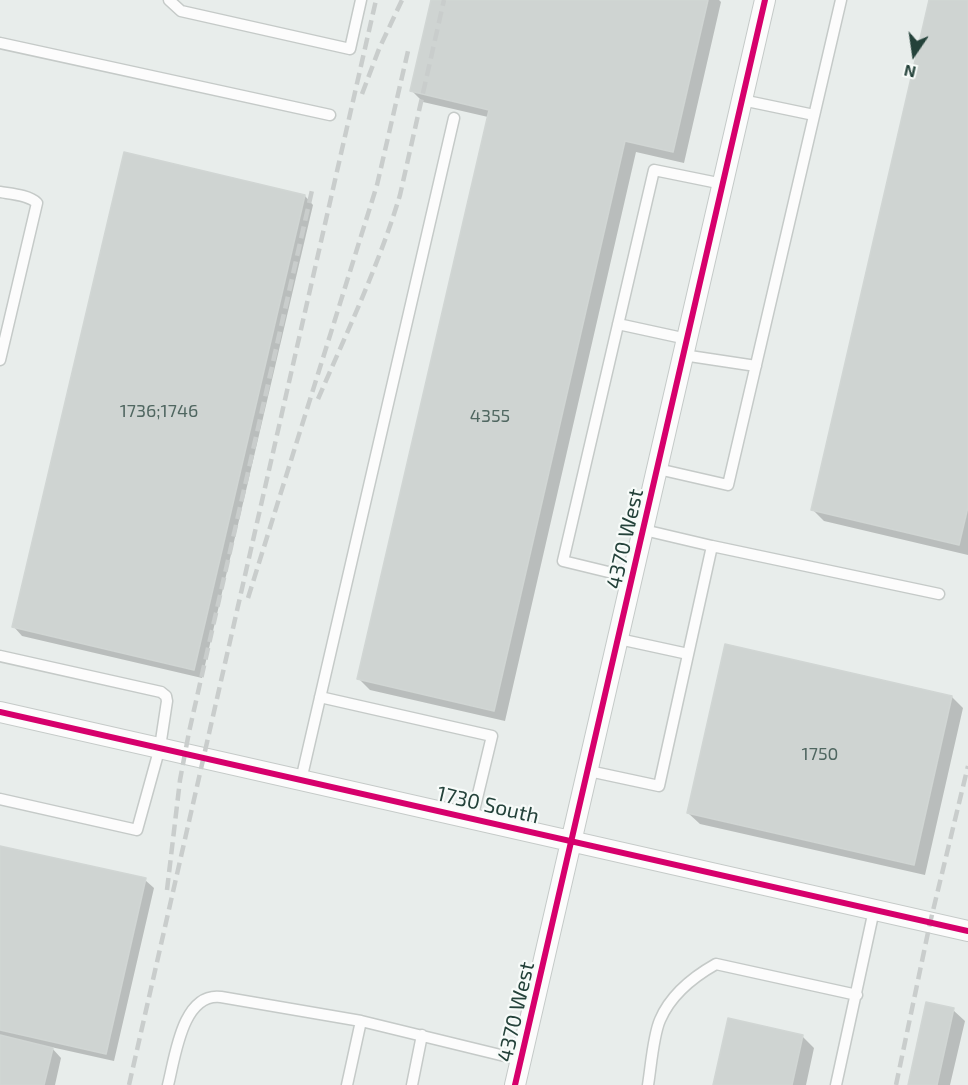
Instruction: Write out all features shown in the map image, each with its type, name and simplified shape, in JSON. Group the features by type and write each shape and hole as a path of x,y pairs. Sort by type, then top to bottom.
{"street":[{"name":"4370 West","path":"516,1085 765,0"},
{"name":"1730 South","path":"0,712 968,931"}],"lane":[{"path":"169,0 181,11 350,49 361,0"},
{"path":"658,469 728,485 841,0"},
{"path":"0,43 330,115"},
{"path":"742,100 814,115"},
{"path":"301,780 454,118"},
{"path":"633,578 563,561 654,170 723,184"},
{"path":"0,192 35,199 37,203 0,360"},
{"path":"618,324 685,347 756,366"},
{"path":"644,530 939,594"},
{"path":"589,771 659,786 712,546"},
{"path":"619,639 688,654"},
{"path":"0,656 161,692 166,696 167,701 160,747 137,830 0,799"},
{"path":"320,697 492,736 472,819"},
{"path":"836,1085 874,910"},
{"path":"648,1085 659,1021 671,1000 695,976 716,964 856,995"},
{"path":"168,1085 186,1020 199,1002 207,998 221,997 361,1021 521,1059"},
{"path":"347,1085 361,1021"},
{"path":"412,1085 422,1035"}],"building":[{"path":"431,0 708,0 673,152 625,141 494,711 357,679 489,110 410,91"},
{"path":"929,0 968,0 968,507 959,545 811,510"},
{"path":"124,152 305,195 194,670 12,627"},
{"path":"725,644 952,696 914,865 687,813"},
{"path":"0,846 146,878 106,1054 0,1030"},
{"path":"926,1002 954,1008 937,1085 908,1085"},
{"path":"728,1018 803,1035 792,1085 713,1085"},
{"path":"0,1035 53,1048 44,1085 0,1085"}],"railway":[{"path":"129,1085 376,0"},
{"path":"362,94 379,49 402,0"},
{"path":"318,399 392,221 400,195 444,0"},
{"path":"248,598 377,185 408,51"},
{"path":"167,890 180,780 189,732 313,186"},
{"path":"896,1085 930,923 968,766"}],"cycle path":[{"path":"515,1085 765,0"},
{"path":"0,712 968,931"}]}
